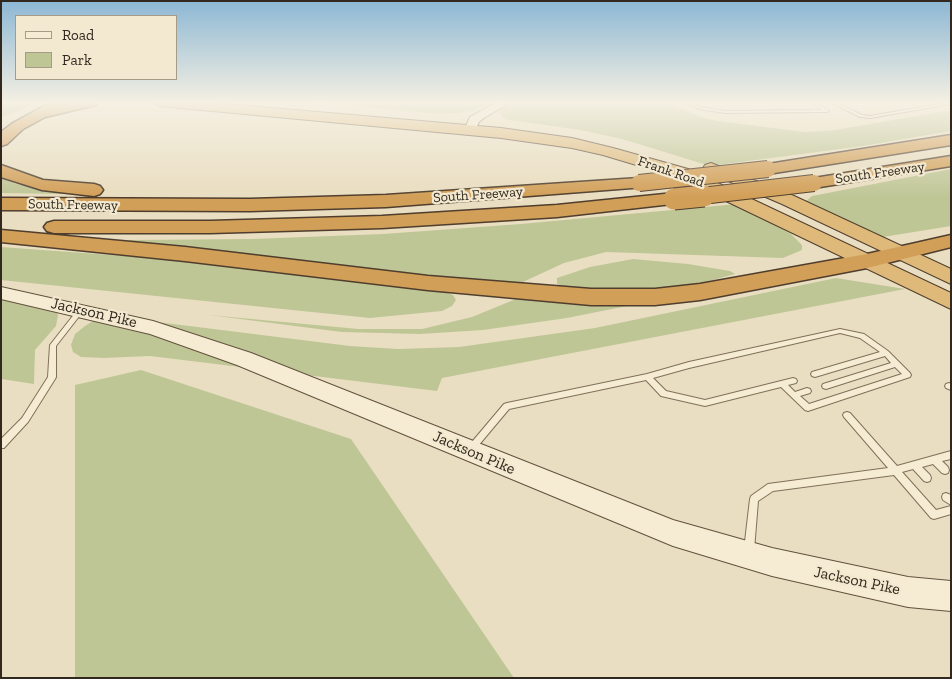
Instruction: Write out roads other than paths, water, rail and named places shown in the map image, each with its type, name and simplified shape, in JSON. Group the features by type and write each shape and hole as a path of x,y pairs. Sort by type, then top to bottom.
{"highway":[{"name":"Frank Road","path":"520,134 572,143 682,173 951,302"},
{"name":"Frank Road","path":"585,134 638,146 697,163 788,200 951,278"},
{"name":"South Freeway","path":"1,204 230,205 386,201 639,183 768,169 951,140"},
{"name":"South Freeway","path":"1,227 210,227 382,222 558,212 814,183 951,161"},
{"path":"1,170 14,177 42,185 75,188 386,201"},
{"path":"1,236 186,254 428,283 572,297 655,297 700,292 867,261 898,252 951,241"}],"main road":[{"name":"Jackson Pike","path":"1,293 82,310 153,328 244,360 673,533 749,555 908,592 951,596"}],"lane":[{"path":"1,445 25,420 52,377 53,345 82,310"},
{"path":"468,451 507,406 647,377 689,365 840,331 862,336 886,353 907,375 808,408 782,384"},
{"path":"815,374 886,353"},
{"path":"826,386 897,364"},
{"path":"647,377 664,394 705,403 794,381"},
{"path":"794,395 807,391"},
{"path":"846,415 934,515 951,510"},
{"path":"749,555 754,499 771,487 894,471 951,455"},
{"path":"935,460 945,470"},
{"path":"914,466 927,478"}]}
